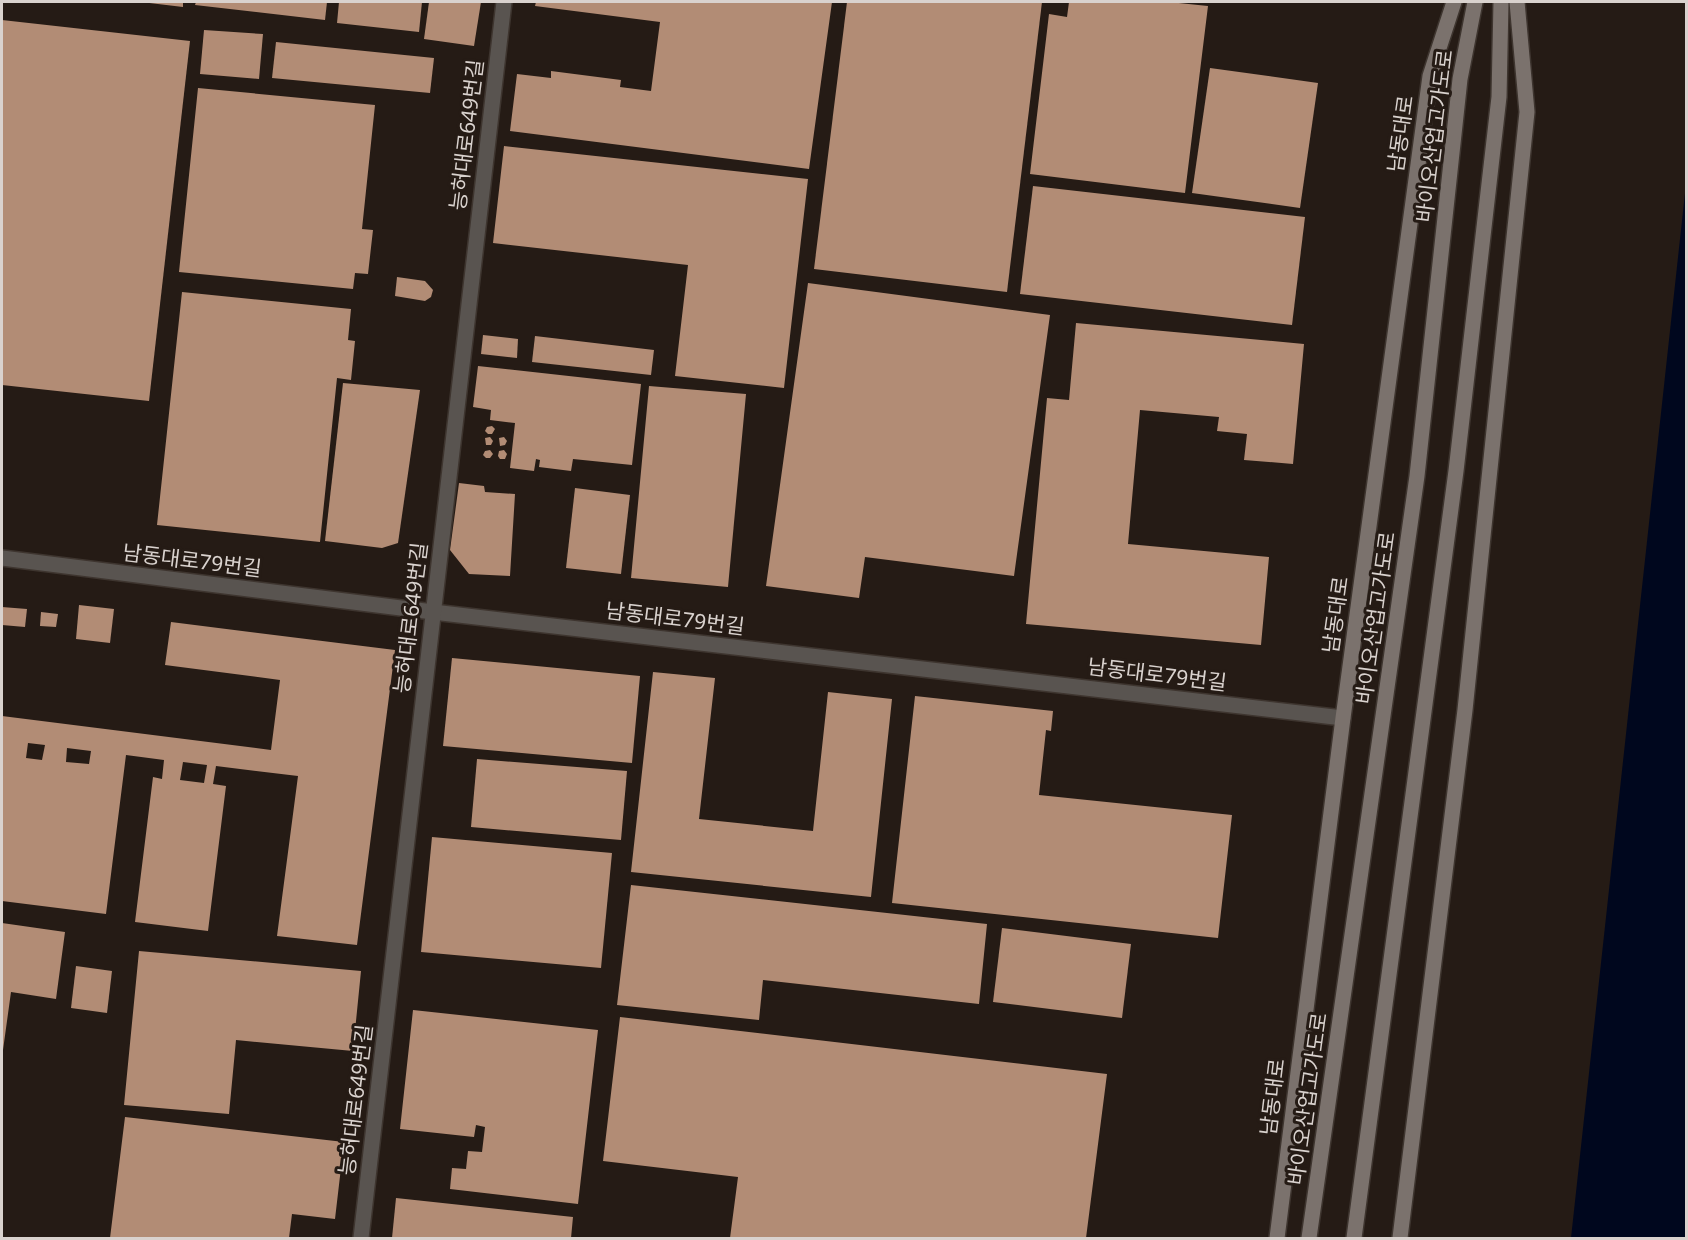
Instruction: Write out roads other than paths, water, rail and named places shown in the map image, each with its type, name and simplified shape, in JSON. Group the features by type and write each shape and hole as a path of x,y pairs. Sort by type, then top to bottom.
{"main road":[{"name":"남동대로","path":"1277,1239 1343,718 1430,76 1454,2"},
{"name":"바이오산업고가도로","path":"1309,1239 1417,476 1460,79 1475,2"},
{"path":"1354,1239 1456,471 1499,97 1501,2"},
{"path":"1400,1239 1465,710 1527,112 1517,2"}],"street":[{"name":"능허대로649번길","path":"361,1239 504,2"},
{"name":"남동대로79번길","path":"2,558 433,612 1343,718"}],"water":[{"path":"1686,184 1686,1238 1571,1238"}]}
